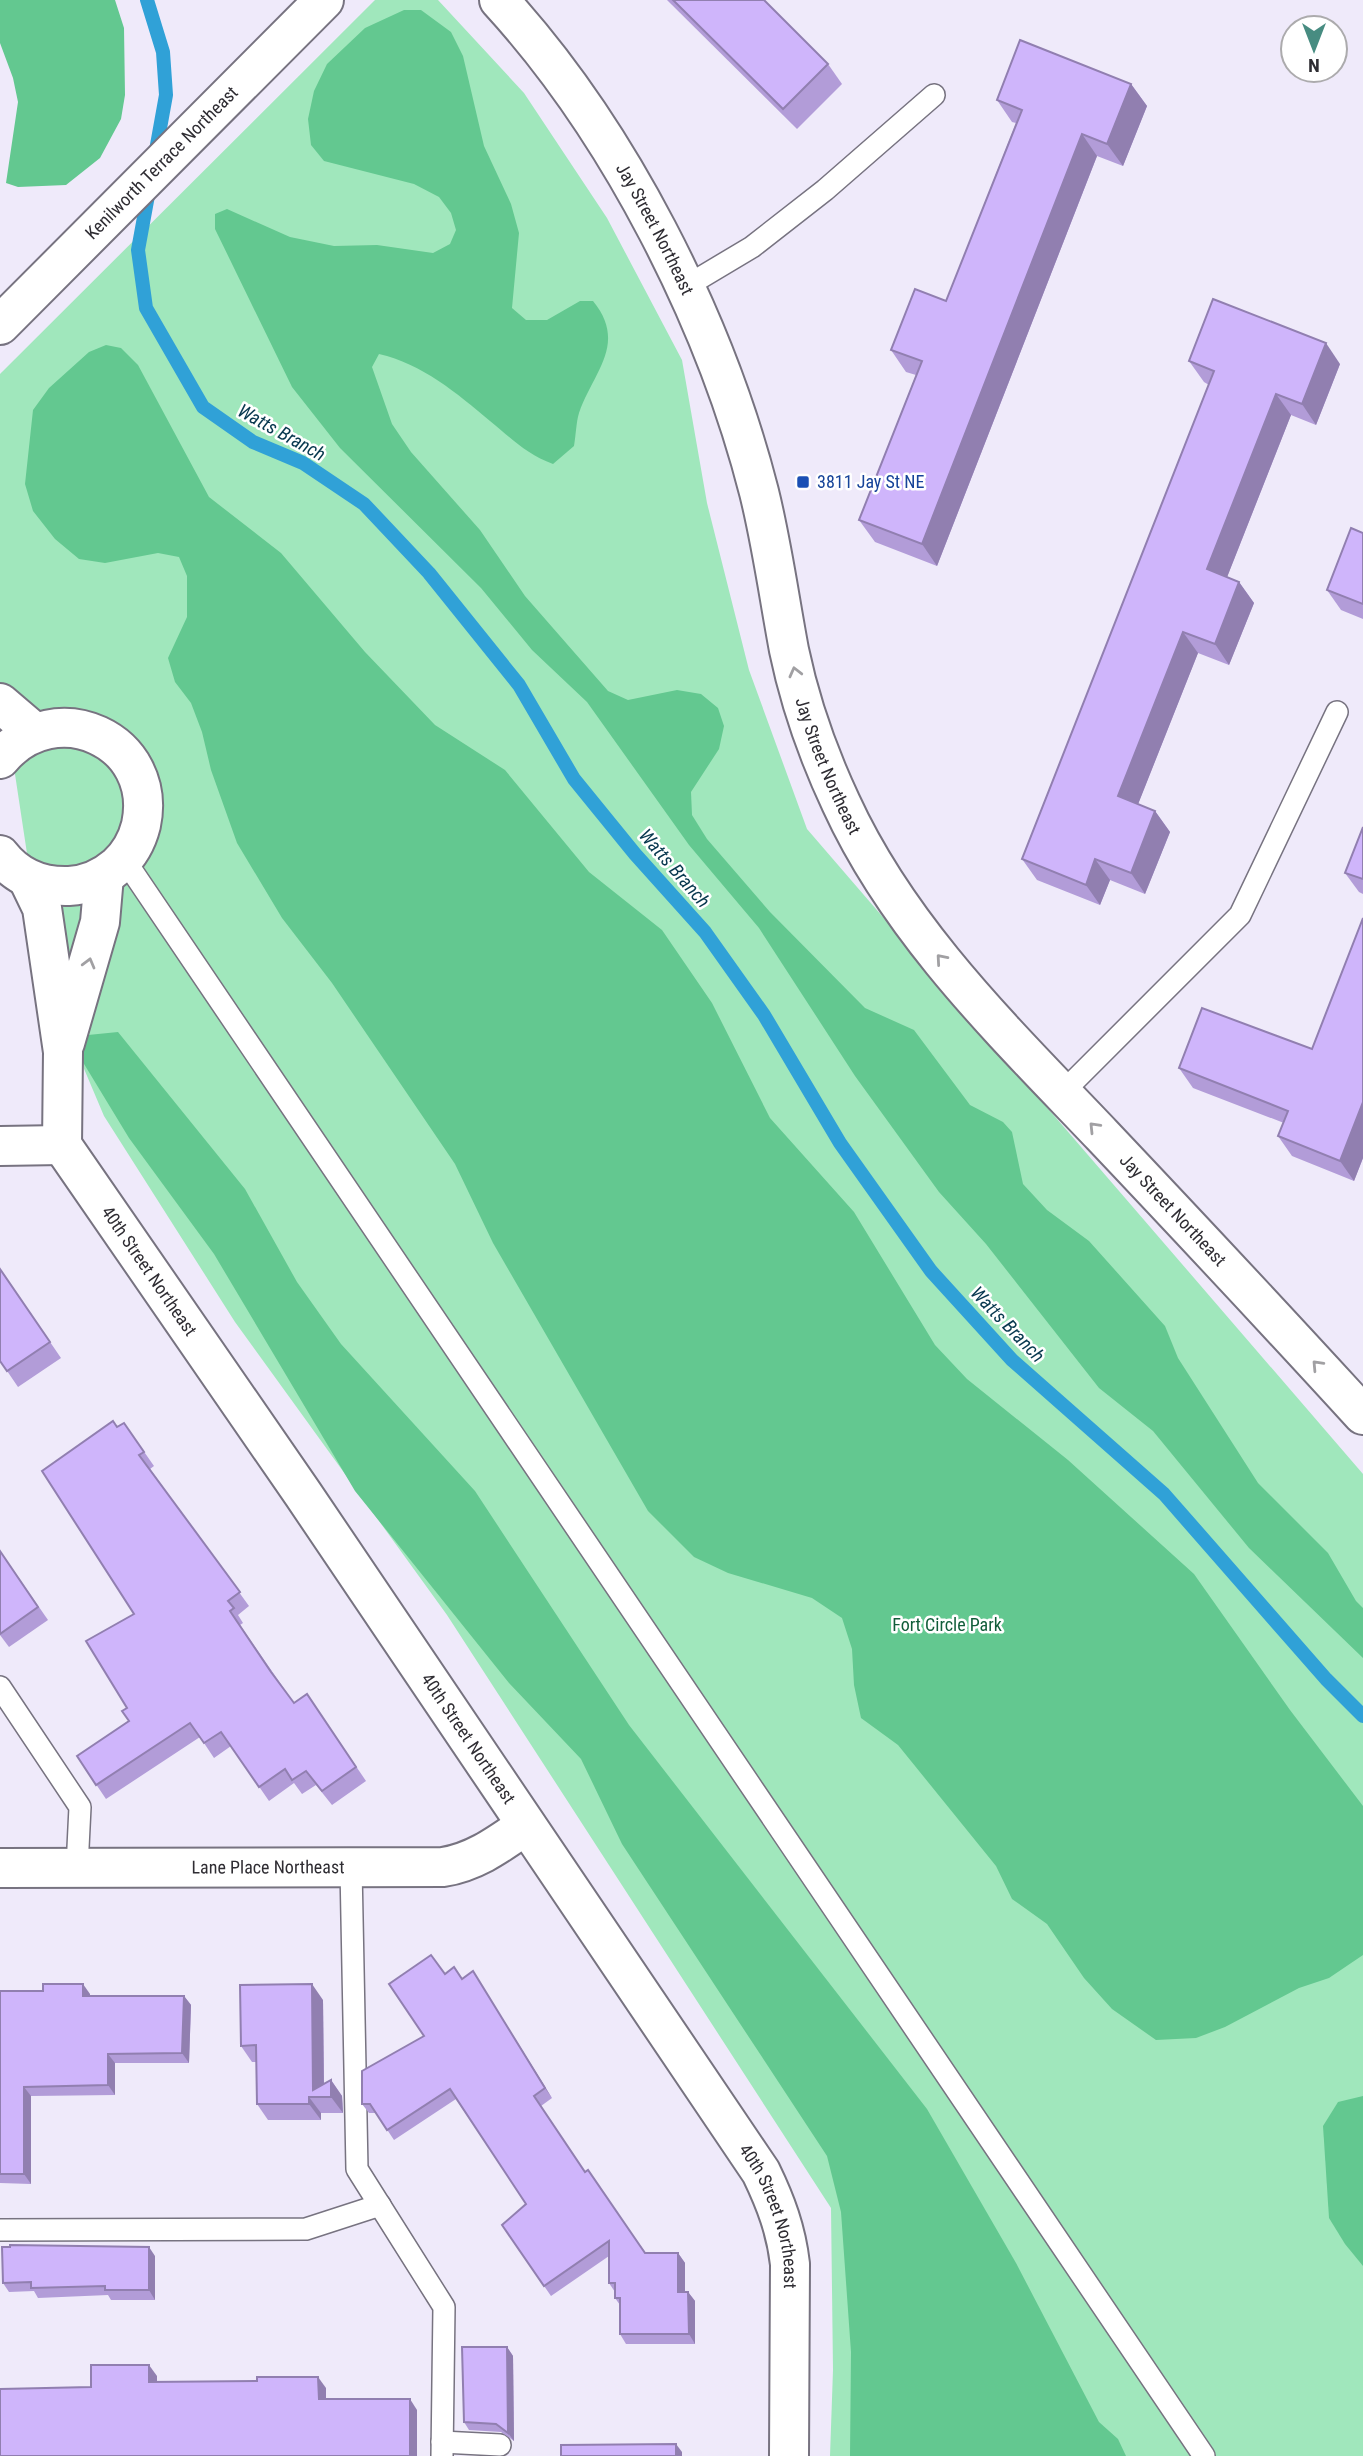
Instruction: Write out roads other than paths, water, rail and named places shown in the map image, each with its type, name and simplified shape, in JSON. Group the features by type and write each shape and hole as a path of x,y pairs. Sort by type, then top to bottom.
{"street":[{"name":"Kenilworth Terrace Northeast","path":"0,325 324,0"},
{"name":"Jay Street Northeast","path":"499,0 548,60 591,121 650,218 685,286 743,435 771,542 789,651 803,704 820,755 866,853 927,943 1062,1093 1363,1415"},
{"path":"0,704 34,732"},
{"path":"0,759 11,746 34,732 60,727 87,731 111,742 130,761 141,786 144,812 138,837 114,868 62,1052"},
{"path":"0,855 7,865 28,879 54,886 80,886 114,868"},
{"path":"0,1146 62,1145 62,1052 41,908 28,879"},
{"name":"40th Street Northeast","path":"62,1145 295,1482 525,1826 754,2160 779,2209 790,2264 789,2456"},
{"name":"Lane Place Northeast","path":"0,1868 427,1868 458,1865 487,1853 525,1826"}],"lane":[{"path":"685,286 752,247 825,190 934,95"},
{"path":"1062,1093 1240,915 1337,712"},
{"path":"114,868 1204,2456"},
{"path":"0,1687 80,1807 78,1868"},
{"path":"351,1868 357,2169 444,2307 442,2449 500,2445"},
{"path":"0,2230 306,2229 380,2206"}],"waterway":[{"name":"Watts Branch","path":"147,0 163,52 166,95 155,156"},
{"name":"Watts Branch","path":"149,190 138,250 146,308 203,407 253,442 303,463 364,504 429,573 519,685 574,779 635,854 705,932 764,1015 840,1143 931,1271 1012,1360 1164,1494 1326,1679 1363,1716"}],"place":[{"name":"3811 Jay St NE","path":"803,482"}],"park label":[{"name":"Fort Circle Park","path":"947,1625"}]}
